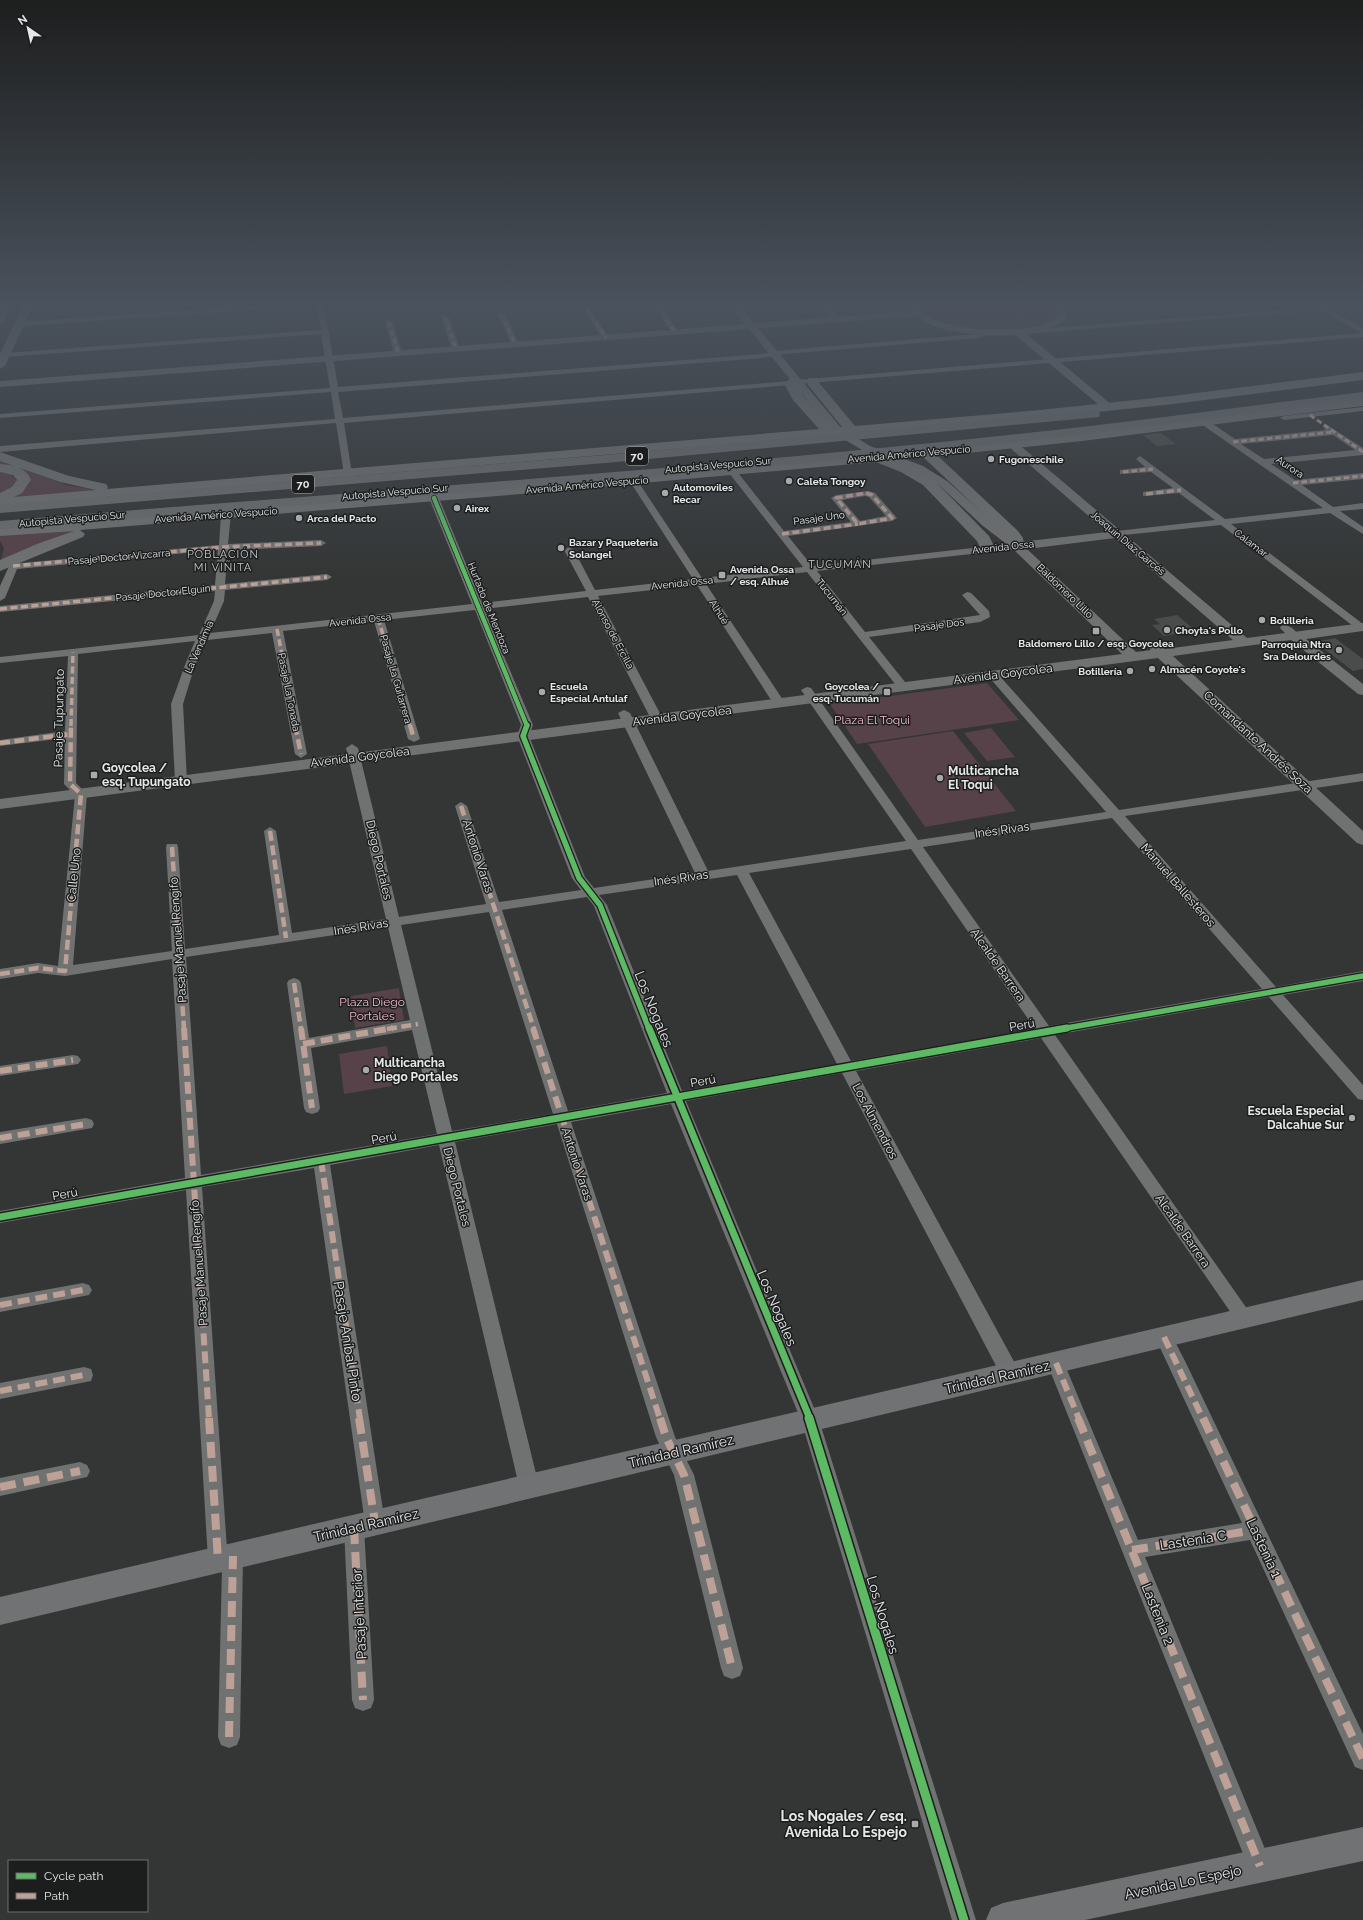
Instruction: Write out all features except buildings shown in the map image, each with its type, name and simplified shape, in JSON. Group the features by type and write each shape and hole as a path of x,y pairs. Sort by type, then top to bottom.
{"highway":[{"name":"Autopista Vespucio Sur","path":"0,509 605,459 1122,412 1267,395"},
{"name":"Autopista Vespucio Sur","path":"0,525 476,486 980,442 1363,396"},
{"path":"429,467 605,459"},
{"path":"232,513 476,486"}],"main road":[{"path":"797,395 797,397 832,431"},
{"path":"822,395 852,431"},
{"path":"0,502 348,474 832,431 852,431 1108,407 1210,395"},
{"name":"Avenida Américo Vespucio","path":"0,532 434,498 732,471 1012,444 1204,422 1360,407"},
{"path":"927,452 1016,538 1012,542 971,521 961,514"},
{"path":"0,456 84,484 117,489 150,490"},
{"path":"876,457 921,478 933,486 986,542 987,549"},
{"path":"0,468 16,471 22,475 24,480 17,490 0,498"},
{"path":"7,566 34,550 62,539 102,528 143,521"},
{"name":"Trinidad Ramírez","path":"0,1611 1363,1290"},
{"name":"Avenida Lo Espejo","path":"1011,1919 1363,1844"}],"street":[{"path":"0,416 275,395"},
{"path":"335,395 348,474"},
{"path":"0,449 647,395"},
{"path":"1093,395 1108,407"},
{"path":"1284,418 1360,407 1363,416"},
{"path":"1310,415 1363,452"},
{"name":"Aurora","path":"1204,422 1363,531"},
{"name":"Baldomero Lillo","path":"832,431 862,446 919,468 938,479 987,523 1012,542 1129,653"},
{"path":"1233,442 1334,432"},
{"name":"Joaquín Díaz Garcés","path":"1012,444 1239,638"},
{"path":"1262,462 1363,452"},
{"name":"Calamar","path":"1140,459 1359,623"},
{"path":"1123,472 1153,469"},
{"name":"Tucumán","path":"732,471 900,682"},
{"path":"1293,483 1363,476"},
{"name":"Alhué","path":"633,480 776,698"},
{"path":"1146,494 1181,490"},
{"name":"Pasaje Uno","path":"782,534 858,524 888,520 892,517 871,494 837,498 858,524"},
{"name":"Hurtado de Mendoza","path":"434,498 478,606 525,731"},
{"name":"Avenida Ossa","path":"0,660 987,549 1012,542 1117,534 1363,506"},
{"name":"La Vendimia","path":"181,775 177,704 190,665 218,605 224,547 232,513"},
{"name":"Pasaje Doctor Vizcarra","path":"7,566 224,547 321,543"},
{"name":"Alonso de Ercilla","path":"569,550 655,714"},
{"path":"0,598 7,566"},
{"name":"Pasaje Doctor Elguin","path":"0,609 327,577"},
{"name":"Pasaje Dos","path":"862,635 980,619 985,617 985,613 967,595"},
{"name":"Pasaje La Guitarrera","path":"378,618 414,740"},
{"name":"Avenida Goycolea","path":"0,793 70,784 181,775 1359,623"},
{"name":"Pasaje La Tonada","path":"277,629 301,754"},
{"path":"1289,632 1363,691"},
{"name":"Comandante Andrés Soza","path":"1157,649 1363,840"},
{"name":"Pasaje Tupungato","path":"70,784 73,652"},
{"name":"Avenida Goycolea","path":"900,682 993,675 1129,653"},
{"name":"Manuel Ballesteros","path":"993,675 1363,1095"},
{"name":"Alcalde Barrera","path":"810,694 1244,1318"},
{"path":"626,718 703,875"},
{"name":"Avenida Goycolea","path":"0,804 81,794 301,754 354,753 414,740 525,731"},
{"name":"Los Nogales","path":"525,731 579,878 600,905 676,1097 810,1420 964,1920"},
{"path":"0,743 71,734"},
{"name":"Diego Portales","path":"354,753 445,1138 530,1486"},
{"name":"Inés Rivas","path":"0,974 38,968 65,971 1363,777"},
{"path":"70,784 81,794"},
{"name":"Calle Uno","path":"65,971 81,794"},
{"name":"Antonio Varas","path":"461,806 666,1437 684,1475 732,1668"},
{"path":"270,831 286,938"},
{"name":"Pasaje Manuel Rengifo","path":"172,847 194,1182 226,1558 229,1737"},
{"name":"Los Almendros","path":"740,869 1010,1373"},
{"name":"Perú","path":"0,1217 1363,976"},
{"path":"294,983 312,1108"},
{"path":"303,1044 418,1024"},
{"path":"0,1071 73,1060"},
{"path":"0,1138 86,1124"},
{"name":"Pasaje Aníbal Pinto","path":"321,1160 365,1525"},
{"path":"0,1305 83,1290"},
{"name":"Lastenia 1","path":"1164,1337 1363,1760"},
{"name":"Lastenia 2","path":"1056,1363 1260,1866"},
{"path":"0,1391 84,1375"},
{"path":"0,1488 80,1471"},
{"name":"Pasaje Interior","path":"363,1700 365,1525"},
{"name":"Lastenia C","path":"1132,1550 1255,1530"}],"green space":[{"path":"0,460 66,485 103,491 7,499 19,494 29,484 29,477 0,466"},
{"path":"0,472 10,473 18,482 13,488 0,493"},
{"path":"91,527 57,537 0,563 4,548 0,541 0,535"},
{"name":"Plaza El Toqui","path":"987,683 1019,720 857,744 830,704"},
{"path":"991,728 1015,757 987,761 964,733"},
{"name":"Multicancha El Toqui","path":"953,731 1016,811 925,827 868,744"},
{"name":"Plaza Diego Portales","path":"399,988 404,1020 355,1028 351,996"},
{"name":"Multicancha Diego Portales","path":"387,1046 392,1086 344,1094 339,1054"}],"marked path":[{"path":"1310,415 1363,452"},
{"path":"1233,442 1334,432"},
{"path":"1123,472 1153,469"},
{"path":"1293,483 1363,476"},
{"path":"1146,494 1181,490"},
{"path":"866,493 872,495 892,518 858,524 836,498 866,493"},
{"path":"782,534 858,524"},
{"path":"13,566 224,547 321,543"},
{"path":"0,609 327,577"},
{"path":"378,618 414,739"},
{"path":"277,629 301,754"},
{"path":"0,974 38,968 65,971 81,794 70,784 73,652"},
{"path":"0,743 71,734"},
{"path":"461,806 666,1437 684,1475 732,1668"},
{"path":"270,831 286,938"},
{"path":"172,847 218,1560"},
{"path":"294,983 312,1108"},
{"path":"303,1044 418,1024"},
{"path":"0,1071 73,1060"},
{"path":"0,1138 86,1124"},
{"path":"321,1160 375,1523"},
{"path":"0,1305 83,1290"},
{"path":"1164,1337 1363,1759"},
{"path":"1056,1363 1260,1866"},
{"path":"0,1391 84,1375"},
{"path":"0,1487 80,1471"},
{"path":"354,1528 363,1700"},
{"path":"1132,1550 1255,1530"},
{"path":"229,1737 233,1556"}],"cycle path":[{"path":"434,498 527,725 523,736 579,878 600,905 680,1106 810,1420 964,1920"},
{"path":"0,1217 1363,976"}],"place":[{"name":"Fugoneschile","path":"991,459"},
{"name":"Caleta Tongoy","path":"789,481"},
{"name":"Automoviles Recar","path":"665,493"},
{"name":"Airex","path":"457,508"},
{"name":"Arca del Pacto","path":"299,518"},
{"name":"Bazar y Paqueteria Solangel","path":"561,548"},
{"name":"Avenida Ossa / esq. Alhué","path":"722,575"},
{"name":"Botilleria","path":"1262,620"},
{"name":"Choyta's Pollo","path":"1167,630"},
{"name":"Baldomero Lillo / esq. Goycolea","path":"1096,631"},
{"name":"Parroquia Ntra Sra Delourdes","path":"1339,650"},
{"name":"Almacén Coyote's","path":"1152,669"},
{"name":"Botillería","path":"1130,671"},
{"name":"Escuela Especial Antulaf","path":"542,692"},
{"name":"Goycolea / esq. Tucumán","path":"887,692"},
{"name":"Goycolea / esq. Tupungato","path":"94,775"},
{"name":"Multicancha El Toqui","path":"940,778"},
{"name":"Multicancha Diego Portales","path":"366,1070"},
{"name":"Escuela Especial Dalcahue Sur","path":"1352,1118"},
{"name":"Los Nogales / esq. Avenida Lo Espejo","path":"915,1824"}],"district":[{"name":"POBLACIÓN MI VIÑITA","path":"223,560"},
{"name":"TUCUMÁN","path":"840,564"}]}
